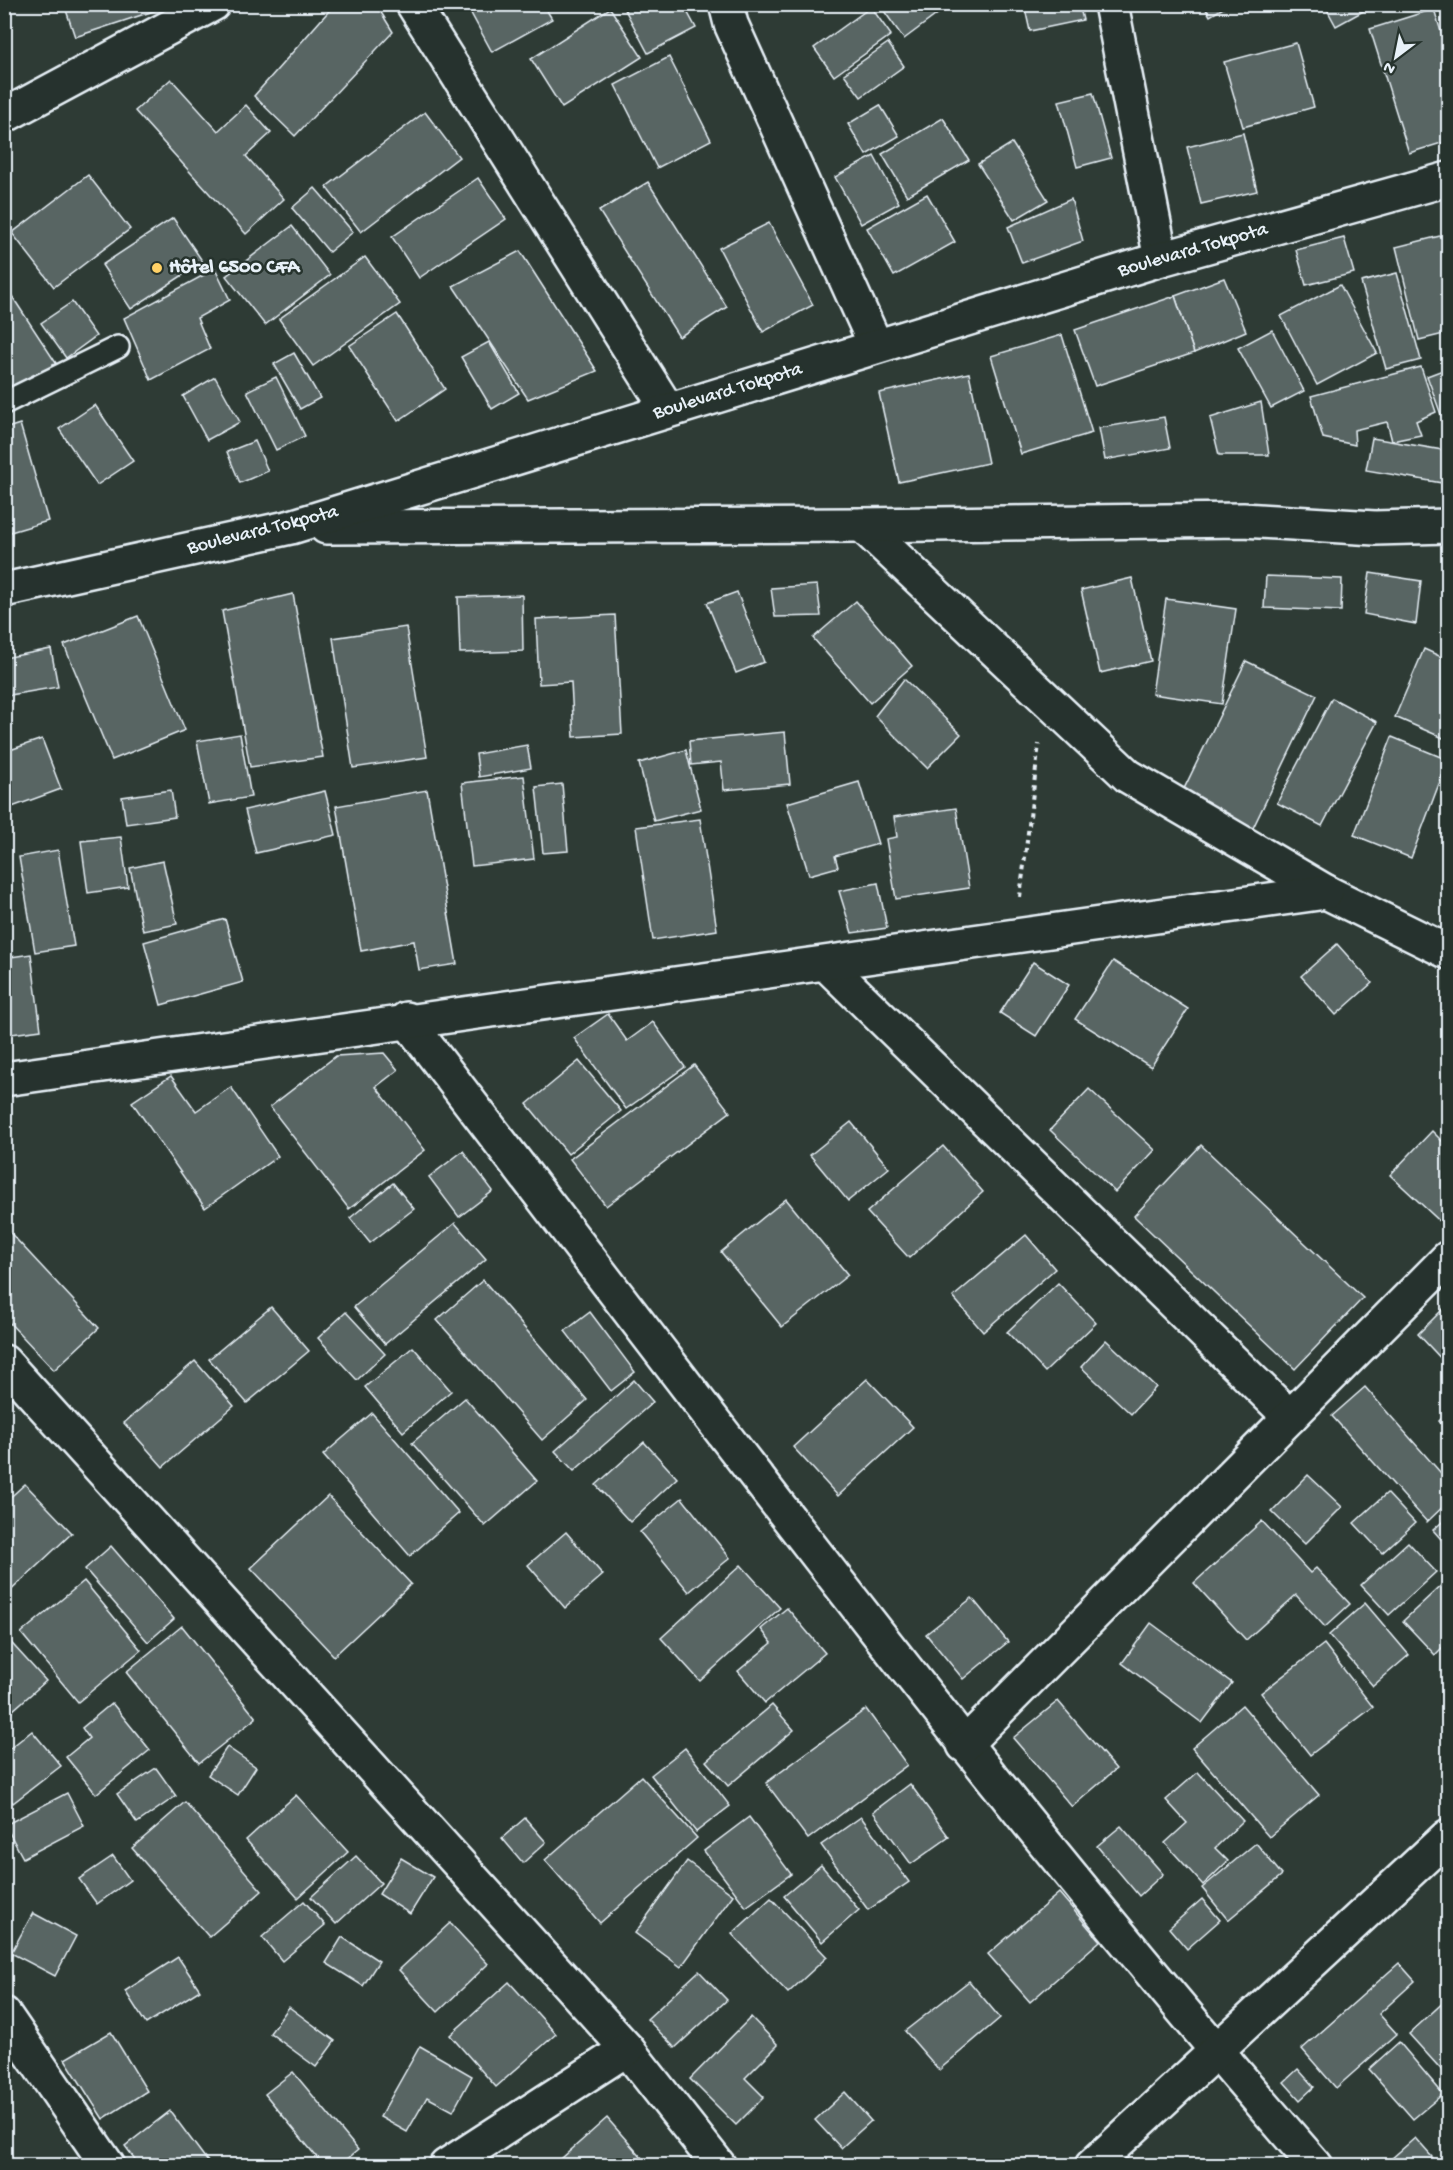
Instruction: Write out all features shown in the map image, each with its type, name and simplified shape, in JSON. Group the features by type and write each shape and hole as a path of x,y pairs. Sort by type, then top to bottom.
{"street":[{"path":"4,116 213,4"},
{"path":"413,4 668,410"},
{"path":"726,4 731,24 876,346"},
{"path":"1111,4 1161,259"},
{"name":"Boulevard Tokpota","path":"4,590 291,527 1161,259 1449,179"},
{"path":"291,527 862,525 1242,520 1375,528 1449,526"},
{"path":"862,525 1128,776 1326,892 1449,952"},
{"path":"4,1079 406,1019 1015,937 1326,892"},
{"path":"826,963 1290,1417"},
{"path":"406,1019 964,1745 1214,2049 1316,2166"},
{"path":"964,1745 1449,1258"},
{"path":"4,1362 627,2049 719,2166"},
{"path":"1092,2166 1214,2049 1449,1836"},
{"path":"4,2014 108,2166"},
{"path":"446,2166 627,2049"}],"lane":[{"path":"4,403 118,347"}],"path":[{"path":"1015,937 1045,698"}],"building":[{"path":"64,4 175,4 75,37"},
{"path":"335,4 376,4 393,32 295,136 254,96"},
{"path":"466,4 543,4 552,19 492,52"},
{"path":"622,4 683,4 696,28 648,53"},
{"path":"850,4 862,4 854,10"},
{"path":"879,4 951,4 904,39"},
{"path":"1024,4 1079,4 1083,20 1030,31"},
{"path":"1203,4 1230,4 1210,16"},
{"path":"1324,4 1376,4 1336,26"},
{"path":"871,7 891,35 834,76 814,48"},
{"path":"610,8 642,57 562,108 531,59"},
{"path":"1434,9 1448,54 1448,141 1409,153 1370,29"},
{"path":"888,43 904,66 861,97 844,74"},
{"path":"1296,43 1314,107 1243,127 1224,62"},
{"path":"669,57 711,140 657,168 615,85"},
{"path":"171,79 218,131 246,105 271,133 246,156 284,199 246,234 135,111"},
{"path":"1093,93 1111,158 1077,167 1059,101"},
{"path":"880,105 899,136 866,155 848,124"},
{"path":"425,112 459,157 361,232 326,187"},
{"path":"943,118 969,160 907,196 882,154"},
{"path":"1243,133 1257,191 1201,204 1187,147"},
{"path":"1012,143 1048,200 1014,220 978,164"},
{"path":"874,156 899,203 861,224 835,177"},
{"path":"88,175 130,229 54,287 12,233"},
{"path":"478,178 506,219 419,278 392,237"},
{"path":"648,182 727,307 679,337 599,211"},
{"path":"315,188 353,232 329,252 292,208"},
{"path":"927,194 955,242 894,276 867,228"},
{"path":"1071,199 1083,241 1022,263 1008,227"},
{"path":"173,218 203,262 131,309 102,265"},
{"path":"769,223 813,305 763,332 719,248"},
{"path":"292,226 330,275 265,325 226,276"},
{"path":"1448,234 1448,333 1419,340 1396,247"},
{"path":"1344,238 1354,273 1306,285 1296,250"},
{"path":"520,251 597,371 528,399 453,286"},
{"path":"365,257 400,304 313,366 279,319"},
{"path":"215,269 230,300 197,318 210,349 151,380 124,318"},
{"path":"1397,273 1421,360 1386,369 1361,282"},
{"path":"1224,278 1246,331 1194,353 1175,296"},
{"path":"4,284 56,363 14,391 4,377"},
{"path":"1340,285 1377,353 1317,385 1281,316"},
{"path":"1175,296 1194,353 1095,386 1075,330"},
{"path":"72,302 96,336 66,358 41,323"},
{"path":"397,314 445,389 398,421 349,346"},
{"path":"1272,330 1304,391 1271,408 1238,348"},
{"path":"1062,335 1092,433 1021,454 991,356"},
{"path":"489,342 519,393 492,409 461,357"},
{"path":"294,353 320,398 300,409 274,364"},
{"path":"1421,367 1436,412 1416,421 1421,435 1392,441 1387,422 1354,430 1355,445 1323,438 1311,396"},
{"path":"1448,368 1448,434 1427,376"},
{"path":"969,373 988,463 899,482 879,393"},
{"path":"215,377 240,422 207,440 183,396"},
{"path":"276,377 305,436 276,450 247,391"},
{"path":"1261,402 1269,455 1219,455 1210,418"},
{"path":"95,405 133,461 97,485 59,429"},
{"path":"1164,417 1170,448 1105,460 1099,428"},
{"path":"20,424 48,521 4,534 4,429"},
{"path":"1372,438 1448,451 1448,484 1366,470"},
{"path":"255,441 268,471 240,483 227,452"},
{"path":"1370,573 1421,581 1416,624 1364,614"},
{"path":"1266,576 1342,579 1341,611 1264,608"},
{"path":"1132,578 1151,661 1100,673 1081,590"},
{"path":"817,585 821,616 775,617 771,588"},
{"path":"737,592 764,662 736,673 707,603"},
{"path":"293,594 323,757 250,767 222,611"},
{"path":"522,595 523,651 460,653 458,597"},
{"path":"1166,599 1236,609 1222,704 1152,694"},
{"path":"856,601 912,666 870,703 813,638"},
{"path":"615,615 622,734 574,737 571,682 539,684 536,619"},
{"path":"138,616 185,730 112,760 64,645"},
{"path":"406,627 427,757 353,768 333,638"},
{"path":"51,649 58,687 4,696 4,658"},
{"path":"1424,649 1448,660 1448,740 1395,717"},
{"path":"1246,661 1317,695 1252,830 1181,795"},
{"path":"904,679 961,734 927,768 875,716"},
{"path":"1332,698 1377,722 1322,826 1277,803"},
{"path":"785,732 790,784 724,790 721,762 691,765 689,741"},
{"path":"240,734 251,797 209,804 197,741"},
{"path":"1392,737 1448,760 1411,858 1354,835"},
{"path":"42,739 61,789 4,810 4,752"},
{"path":"527,745 531,768 479,777 476,754"},
{"path":"686,750 701,809 654,821 639,763"},
{"path":"524,776 534,859 472,866 462,783"},
{"path":"859,782 878,844 835,856 838,867 809,875 787,803"},
{"path":"562,784 568,851 543,853 536,787"},
{"path":"171,790 175,817 126,824 122,797"},
{"path":"427,790 457,964 419,970 414,941 361,951 336,806"},
{"path":"325,791 336,835 256,853 245,810"},
{"path":"956,808 969,888 896,899 886,839 897,837 894,817"},
{"path":"700,819 717,930 653,940 636,827"},
{"path":"121,837 128,887 88,893 81,841"},
{"path":"58,850 74,946 35,952 19,857"},
{"path":"163,861 177,924 143,931 130,868"},
{"path":"878,883 887,928 852,933 839,891"},
{"path":"225,919 243,982 161,1005 144,942"},
{"path":"1337,944 1372,983 1336,1015 1301,976"},
{"path":"31,954 41,1030 4,1035 4,958"},
{"path":"1113,961 1188,1009 1151,1067 1075,1019"},
{"path":"1033,962 1069,985 1036,1036 1000,1013"},
{"path":"608,1014 627,1041 653,1022 685,1067 626,1109 574,1038"},
{"path":"384,1053 398,1070 376,1087 425,1150 349,1209 270,1107 336,1056"},
{"path":"579,1061 621,1111 568,1154 527,1104"},
{"path":"694,1065 730,1112 606,1206 570,1159"},
{"path":"171,1076 196,1111 231,1087 278,1156 205,1208 132,1102"},
{"path":"1089,1089 1155,1150 1115,1192 1050,1130"},
{"path":"851,1122 889,1168 848,1201 810,1155"},
{"path":"1432,1131 1448,1147 1446,1227 1390,1175"},
{"path":"1201,1145 1363,1298 1295,1369 1134,1216"},
{"path":"943,1146 983,1192 909,1258 867,1212"},
{"path":"463,1151 493,1191 459,1217 429,1177"},
{"path":"393,1183 414,1209 370,1243 350,1218"},
{"path":"786,1199 848,1275 782,1327 721,1252"},
{"path":"455,1223 486,1259 385,1344 354,1307"},
{"path":"4,1226 99,1328 54,1370 4,1317"},
{"path":"1026,1235 1055,1269 983,1332 953,1297"},
{"path":"483,1280 587,1400 542,1440 437,1320"},
{"path":"1058,1283 1096,1323 1045,1372 1007,1332"},
{"path":"1448,1304 1448,1366 1418,1334"},
{"path":"271,1307 309,1351 247,1403 209,1359"},
{"path":"346,1312 385,1354 357,1380 318,1338"},
{"path":"590,1312 635,1372 611,1391 565,1331"},
{"path":"1106,1340 1156,1387 1131,1414 1081,1367"},
{"path":"413,1347 451,1391 403,1432 365,1387"},
{"path":"195,1361 234,1406 163,1467 124,1423"},
{"path":"867,1379 913,1427 838,1496 793,1447"},
{"path":"634,1380 653,1402 574,1471 555,1451"},
{"path":"1365,1387 1448,1481 1448,1502 1427,1522 1332,1416"},
{"path":"465,1398 537,1481 485,1526 412,1443"},
{"path":"1448,1412 1448,1432 1439,1421"},
{"path":"372,1413 459,1513 410,1556 323,1455"},
{"path":"644,1442 677,1478 630,1522 596,1485"},
{"path":"1308,1475 1342,1507 1305,1544 1272,1512"},
{"path":"25,1484 72,1533 4,1597 4,1503"},
{"path":"1387,1493 1415,1523 1382,1553 1354,1523"},
{"path":"328,1496 411,1584 334,1656 251,1568"},
{"path":"682,1498 730,1558 689,1592 640,1532"},
{"path":"1448,1517 1448,1547 1433,1530"},
{"path":"1262,1521 1310,1573 1316,1568 1350,1604 1325,1627 1296,1595 1246,1640 1194,1583"},
{"path":"566,1532 603,1575 565,1608 528,1565"},
{"path":"1408,1542 1436,1572 1389,1615 1361,1585"},
{"path":"111,1546 174,1619 148,1642 85,1569"},
{"path":"741,1565 780,1608 700,1681 661,1638"},
{"path":"84,1581 141,1650 78,1702 21,1633"},
{"path":"1446,1581 1448,1584 1448,1642 1435,1655 1403,1621"},
{"path":"972,1598 1008,1642 963,1679 926,1634"},
{"path":"1365,1603 1409,1655 1373,1686 1329,1635"},
{"path":"787,1608 825,1653 765,1703 738,1671 772,1643 761,1629"},
{"path":"1151,1623 1232,1683 1202,1723 1122,1663"},
{"path":"182,1626 256,1718 199,1763 126,1672"},
{"path":"4,1635 46,1681 4,1718"},
{"path":"1324,1644 1373,1707 1310,1755 1261,1693"},
{"path":"1058,1701 1116,1769 1072,1807 1013,1738"},
{"path":"112,1703 150,1750 96,1794 66,1757 89,1738 82,1728"},
{"path":"772,1705 794,1730 728,1786 706,1761"},
{"path":"1242,1705 1319,1795 1269,1837 1192,1748"},
{"path":"866,1709 907,1765 808,1839 766,1783"},
{"path":"32,1731 61,1766 13,1803 4,1792 4,1753"},
{"path":"227,1747 256,1767 238,1795 208,1775"},
{"path":"685,1748 730,1806 696,1832 651,1775"},
{"path":"156,1768 176,1796 137,1823 117,1794"},
{"path":"1198,1772 1243,1821 1215,1848 1228,1861 1203,1885 1165,1843 1187,1823 1166,1800"},
{"path":"641,1776 697,1838 600,1923 545,1860"},
{"path":"910,1784 949,1837 911,1864 873,1812"},
{"path":"67,1793 84,1826 23,1858 5,1825"},
{"path":"296,1795 348,1852 298,1898 246,1840"},
{"path":"185,1802 262,1891 209,1937 132,1848"},
{"path":"749,1817 791,1874 746,1907 704,1851"},
{"path":"861,1817 909,1882 868,1910 821,1845"},
{"path":"525,1818 546,1842 523,1863 502,1838"},
{"path":"1121,1826 1163,1874 1139,1896 1097,1846"},
{"path":"1256,1843 1282,1875 1228,1920 1202,1888"},
{"path":"113,1856 130,1880 97,1904 79,1879"},
{"path":"356,1856 381,1883 336,1924 311,1897"},
{"path":"401,1858 433,1877 410,1914 379,1894"},
{"path":"687,1861 733,1895 681,1967 635,1933"},
{"path":"821,1865 859,1910 822,1942 784,1896"},
{"path":"1059,1893 1100,1941 1030,2002 988,1954"},
{"path":"771,1898 827,1957 788,1993 732,1934"},
{"path":"1202,1899 1220,1920 1187,1949 1169,1928"},
{"path":"304,1901 325,1925 282,1961 262,1937"},
{"path":"33,1913 76,1936 55,1976 11,1953"},
{"path":"450,1923 488,1964 438,2012 399,1970"},
{"path":"342,1937 379,1961 363,1986 326,1963"},
{"path":"178,1957 200,1990 146,2024 125,1991"},
{"path":"1399,1963 1415,1981 1379,2014 1397,2034 1336,2088 1302,2049"},
{"path":"699,1971 727,2000 675,2048 647,2019"},
{"path":"969,1981 1000,2018 939,2070 905,2031"},
{"path":"509,1982 556,2034 496,2087 450,2035"},
{"path":"1448,1998 1448,2077 1409,2034"},
{"path":"289,2007 335,2041 316,2067 270,2033"},
{"path":"751,2017 778,2045 745,2078 764,2097 736,2125 690,2079"},
{"path":"111,2032 147,2091 103,2119 65,2059"},
{"path":"1399,2042 1443,2094 1413,2119 1369,2069"},
{"path":"420,2046 472,2076 453,2111 427,2097 407,2132 380,2117"},
{"path":"1298,2069 1314,2087 1300,2100 1284,2082"},
{"path":"293,2072 358,2150 339,2166 324,2166 265,2094"},
{"path":"845,2092 871,2121 841,2148 815,2120"},
{"path":"170,2111 211,2166 140,2166 125,2146"},
{"path":"607,2118 649,2166 553,2166"},
{"path":"1415,2138 1440,2166 1383,2166"}],"place":[{"name":"Hôtel 6500 CFA","path":"157,268"}]}
